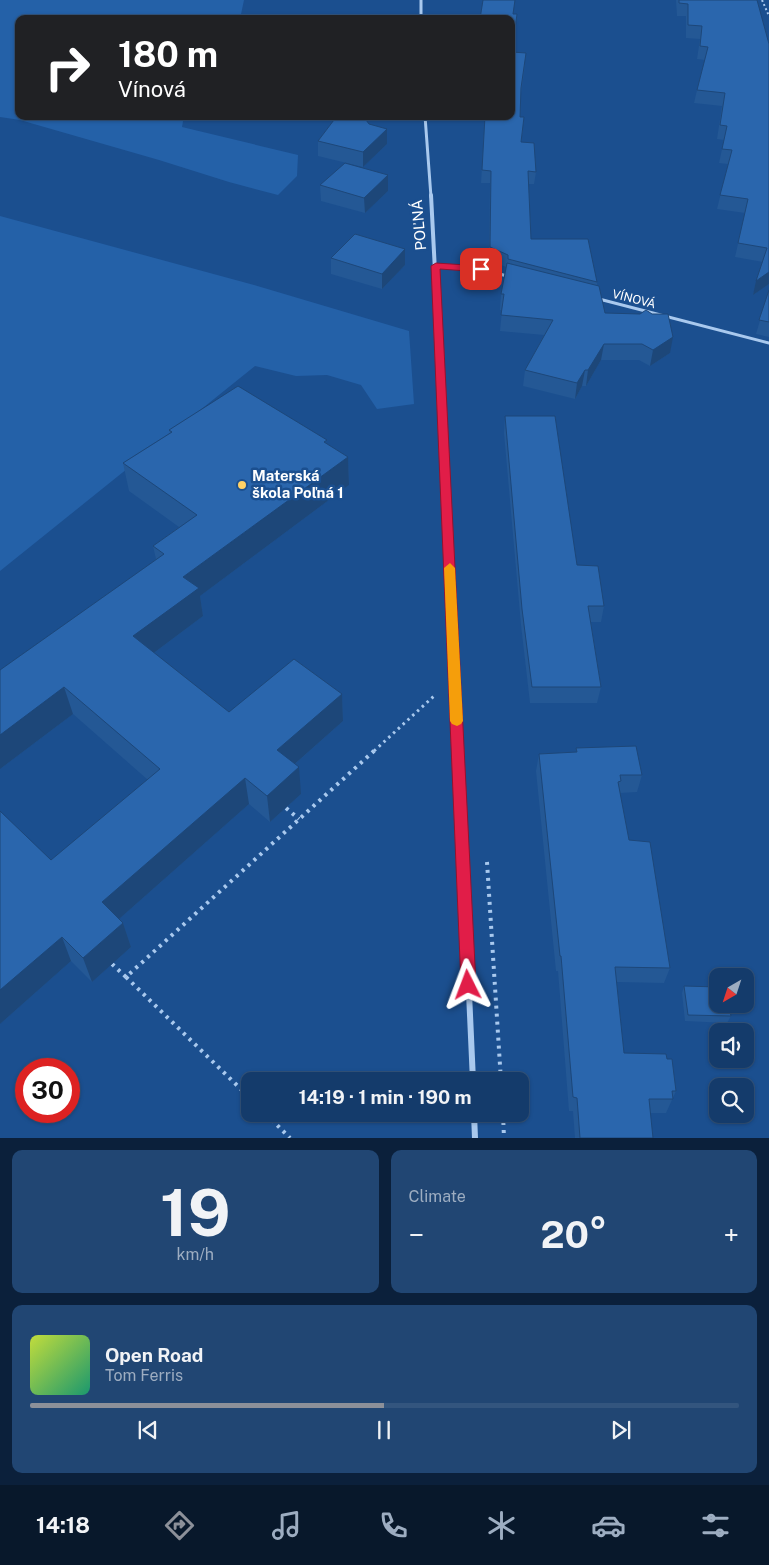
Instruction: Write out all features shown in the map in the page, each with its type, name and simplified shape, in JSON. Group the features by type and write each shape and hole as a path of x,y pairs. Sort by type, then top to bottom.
{"street":[{"path":"421,0 421,15"},
{"name":"POĽNÁ","path":"425,120 436,266 473,1072"},
{"path":"474,1122 475,1138"}],"lane":[{"path":"436,266 481,269 510,276"},
{"name":"VÍNOVÁ","path":"596,299 769,343"}],"path":[{"path":"762,0 769,16"},
{"path":"126,977 455,677"},
{"path":"286,808 299,819"},
{"path":"112,964 241,1089"},
{"path":"274,1122 290,1138"},
{"path":"503,1122 504,1138"}],"shaded area":[{"path":"0,0 244,0 241,15 15,15 15,119 0,117"},
{"path":"20,120 183,120 182,127 298,155 297,176 278,195"},
{"path":"0,216 254,285 409,331 414,404 377,409 361,385 327,375 296,376 255,366 0,571"}],"building":[{"path":"483,0 515,0 513,14 517,14 515,29 515,15 481,15"},
{"path":"679,0 757,0 769,44 769,272 756,281 767,248 738,243 748,199 720,195 732,150 722,149 727,126 720,125 725,93 697,90 708,47 700,46 702,26 688,25 688,4 679,3"},
{"path":"515,52 526,53 521,88 520,117 524,117 521,142 534,143 536,172 528,171 531,239 588,239 597,282 508,259 508,255 490,247 491,171 482,170 485,120 515,120"},
{"path":"334,120 366,120 369,124 387,129 363,152 318,141"},
{"path":"345,163 388,175 364,198 320,185"},
{"path":"355,234 405,249 382,274 331,258"},
{"path":"507,263 599,286 605,313 640,314 646,310 652,314 668,314 673,337 653,350 642,344 604,344 588,370 585,370 577,383 525,370 553,320 501,315 504,294 501,294"},
{"path":"769,290 769,322 759,320"},
{"path":"238,386 327,440 324,442 348,457 183,577 199,588 133,636 229,712 294,659 342,694 277,750 299,767 267,796 245,778 102,902 123,923 83,958 62,937 0,990 0,811 51,860 160,769 64,687 0,735 0,670 164,554 153,546 197,515 123,463 172,432 169,430"},
{"path":"505,416 555,416 577,565 598,566 604,606 588,606 601,687 532,687 522,609"},
{"path":"636,746 642,775 620,775 621,781 618,782 629,840 650,842 670,968 615,967 624,1053 666,1054 667,1059 672,1059 676,1091 672,1091 673,1099 649,1099 653,1138 580,1138 577,1098 573,1097 561,956 539,754 577,752 576,748"},
{"path":"684,986 709,987 709,1013 730,1013 731,1016 688,1015"}],"slow traffic":[{"path":"450,568 457,721"}],"place":[{"name":"Materská škola Poľná 1","path":"242,485"}],"route":[{"path":"468,985 436,266 481,269"}]}
